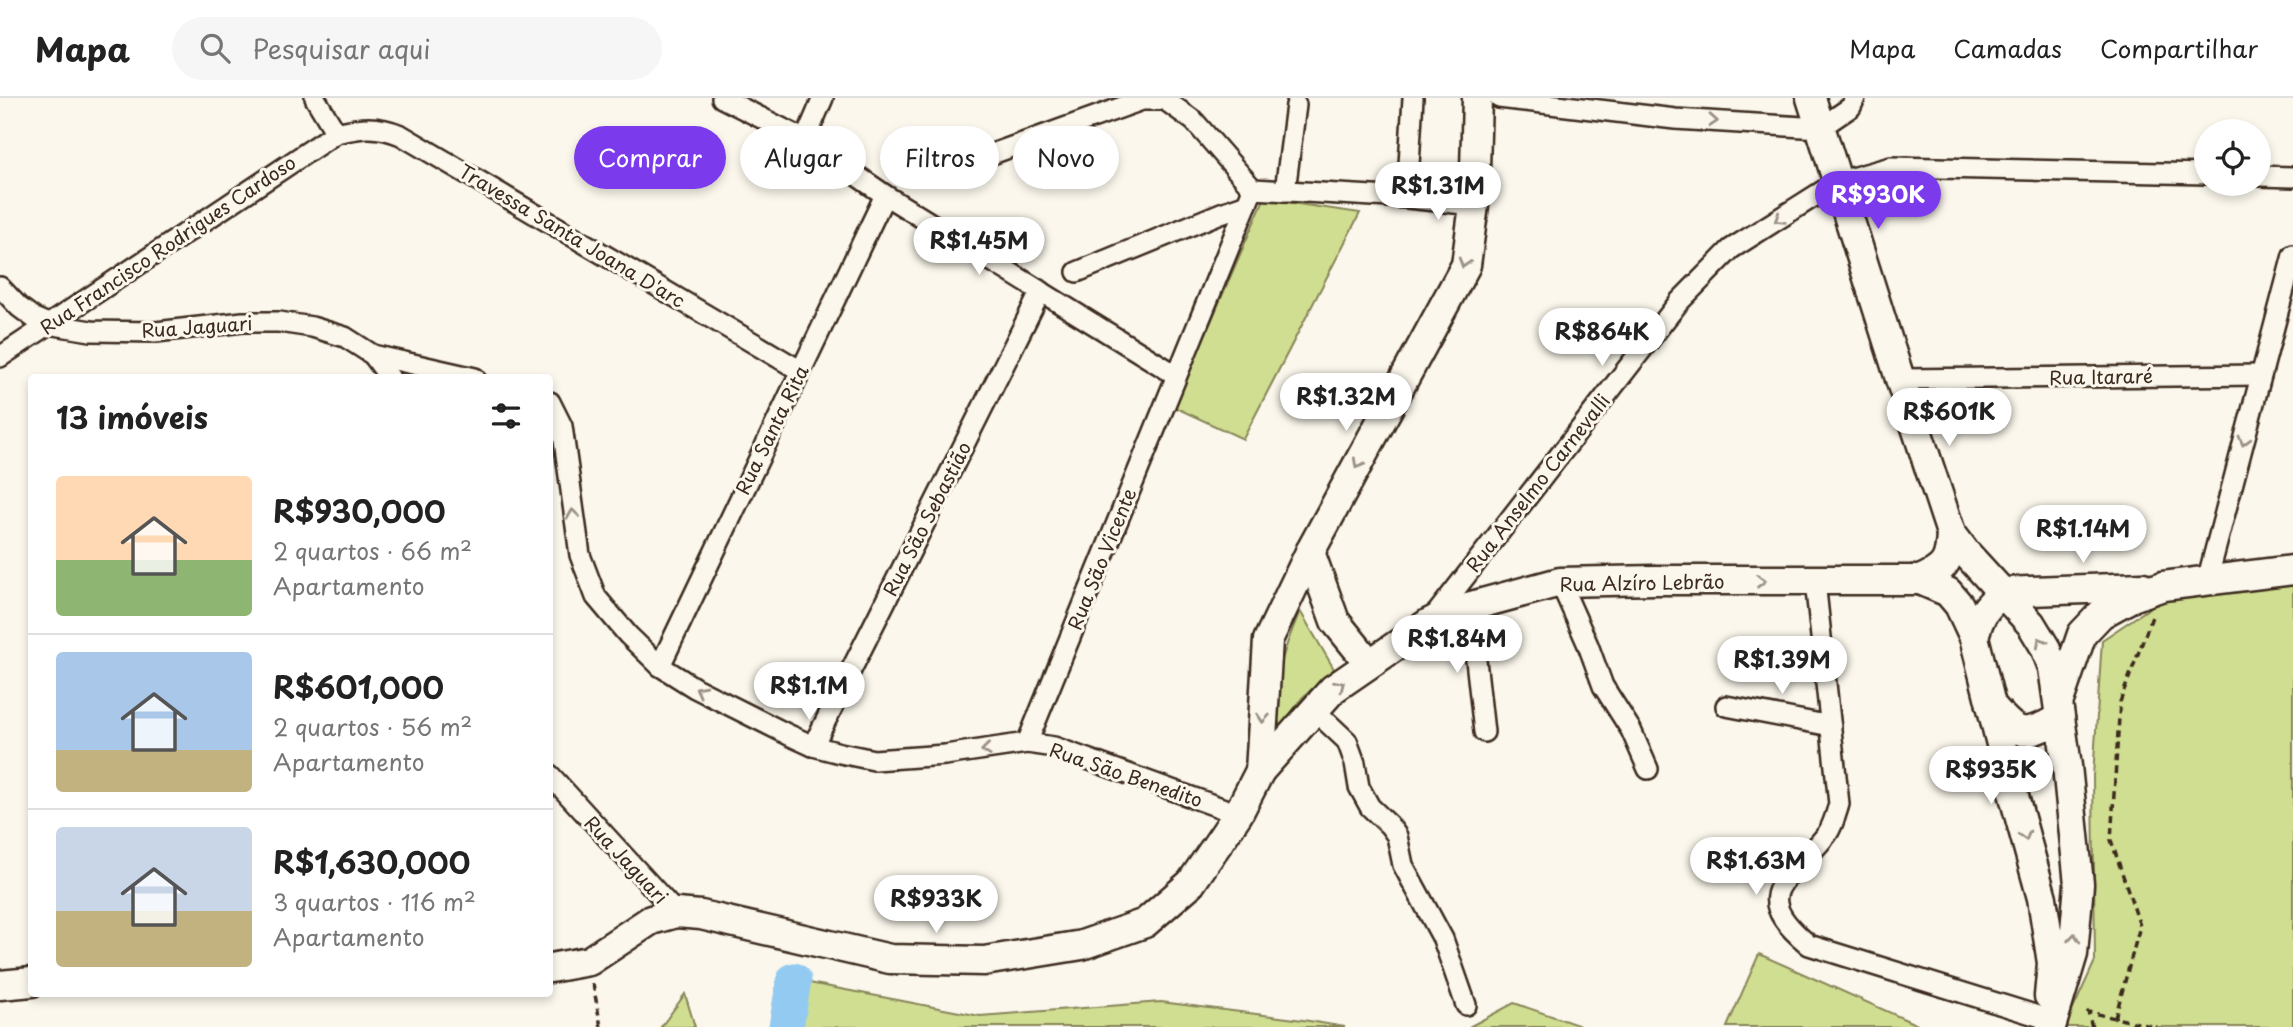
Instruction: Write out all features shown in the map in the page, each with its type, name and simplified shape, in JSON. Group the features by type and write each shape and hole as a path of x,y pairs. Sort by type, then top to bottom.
{"main road":[{"path":"553,967 589,961 651,920 676,913 701,915 890,959 984,961 1082,945 1145,923 1191,883 1238,814 1260,771 1268,640 1310,552 1466,265 1474,205 1477,98"},
{"path":"1811,98 1951,533 2031,624 2045,647 2053,668 2080,884 2073,954 2050,1024"},
{"path":"1920,580 1935,573 1945,564 1950,553 1951,533"},
{"path":"1310,552 1335,621 1369,663"},
{"path":"1974,637 1978,620 1986,607 2003,592 2163,586 2293,570"},
{"path":"1920,580 1948,592 1959,605 1974,637 2042,898 2052,963 2050,1024"},
{"name":"Rua Alzíro Lebrão","path":"1260,771 1334,689 1441,617 1560,582 1920,580"},
{"path":"1991,705 2007,723 2020,732 2037,730 2060,710 2082,634 2101,614 2132,597 2163,586"},
{"path":"0,985 28,982"}],"street":[{"path":"315,98 336,133"},
{"path":"722,98 777,126"},
{"path":"811,126 823,98"},
{"path":"1407,198 1413,98"},
{"path":"1499,98 1675,118 1820,128 1851,107 1855,98"},
{"path":"999,151 1142,100 1165,100 1194,121 1250,196"},
{"path":"1285,191 1296,105"},
{"name":"Travessa Santa Joana D'arc","path":"336,133 382,127 401,135 801,371"},
{"name":"Rua Francisco Rodrigues Cardoso","path":"0,357 336,133"},
{"name":"Rua Anselmo Carnevalli","path":"1441,617 1679,302 1731,249 1837,182 1891,167 2194,174"},
{"path":"2271,176 2293,177"},
{"path":"866,182 1176,375"},
{"path":"1077,272 1221,212 1250,196 1285,191 1474,205"},
{"name":"Rua Santa Rita","path":"660,666 885,195"},
{"name":"Rua São Vicente","path":"1027,743 1250,196"},
{"path":"2207,581 2293,255"},
{"name":"Rua Jaguari","path":"0,287 34,318 48,324 91,331 156,332 243,322 279,322 312,327 345,337 373,355 387,374"},
{"name":"Rua São Sebastião","path":"813,746 1041,291"},
{"path":"373,355 457,374"},
{"name":"Rua Itararé","path":"1900,379 2261,374"},
{"name":"Rua São Benedito","path":"553,408 562,426 580,555 596,597 628,635 660,666 695,688 813,746 874,760 944,755 1027,743 1055,747 1238,814"},
{"path":"1815,581 1839,804 1829,832 1777,891 1776,904 1789,929 1809,945 2050,1024"},
{"path":"1560,582 1603,685 1631,730 1648,769"},
{"path":"1441,617 1475,651 1484,732"},
{"path":"1726,706 1831,726"},
{"path":"1314,710 1347,741 1355,763 1359,787 1370,807 1396,835 1404,864 1443,939 1466,1005"},
{"name":"Rua Jaguari","path":"553,778 676,913"}],"path":[{"path":"2115,1018 2140,926 2111,840 2120,702 2163,586"},
{"path":"589,961 601,1027"},
{"path":"2092,1027 2088,1012 2156,1027"}],"green space":[{"path":"1264,199 1360,213 1243,439 1174,407"},
{"path":"2293,579 2293,1027 2065,1027 2095,961 2093,776 2102,640 2166,597"},
{"path":"1300,611 1334,669 1302,698 1280,728 1277,683 1284,653"},
{"path":"1759,954 1922,1027 1727,1027"},
{"path":"794,980 980,1016 1161,1002 1345,1027 786,1027"},
{"path":"685,994 695,1027 661,1027"},
{"path":"1514,1003 1578,1025 1580,1027 1469,1027"}],"waterway":[{"path":"786,1027 794,980"}]}
